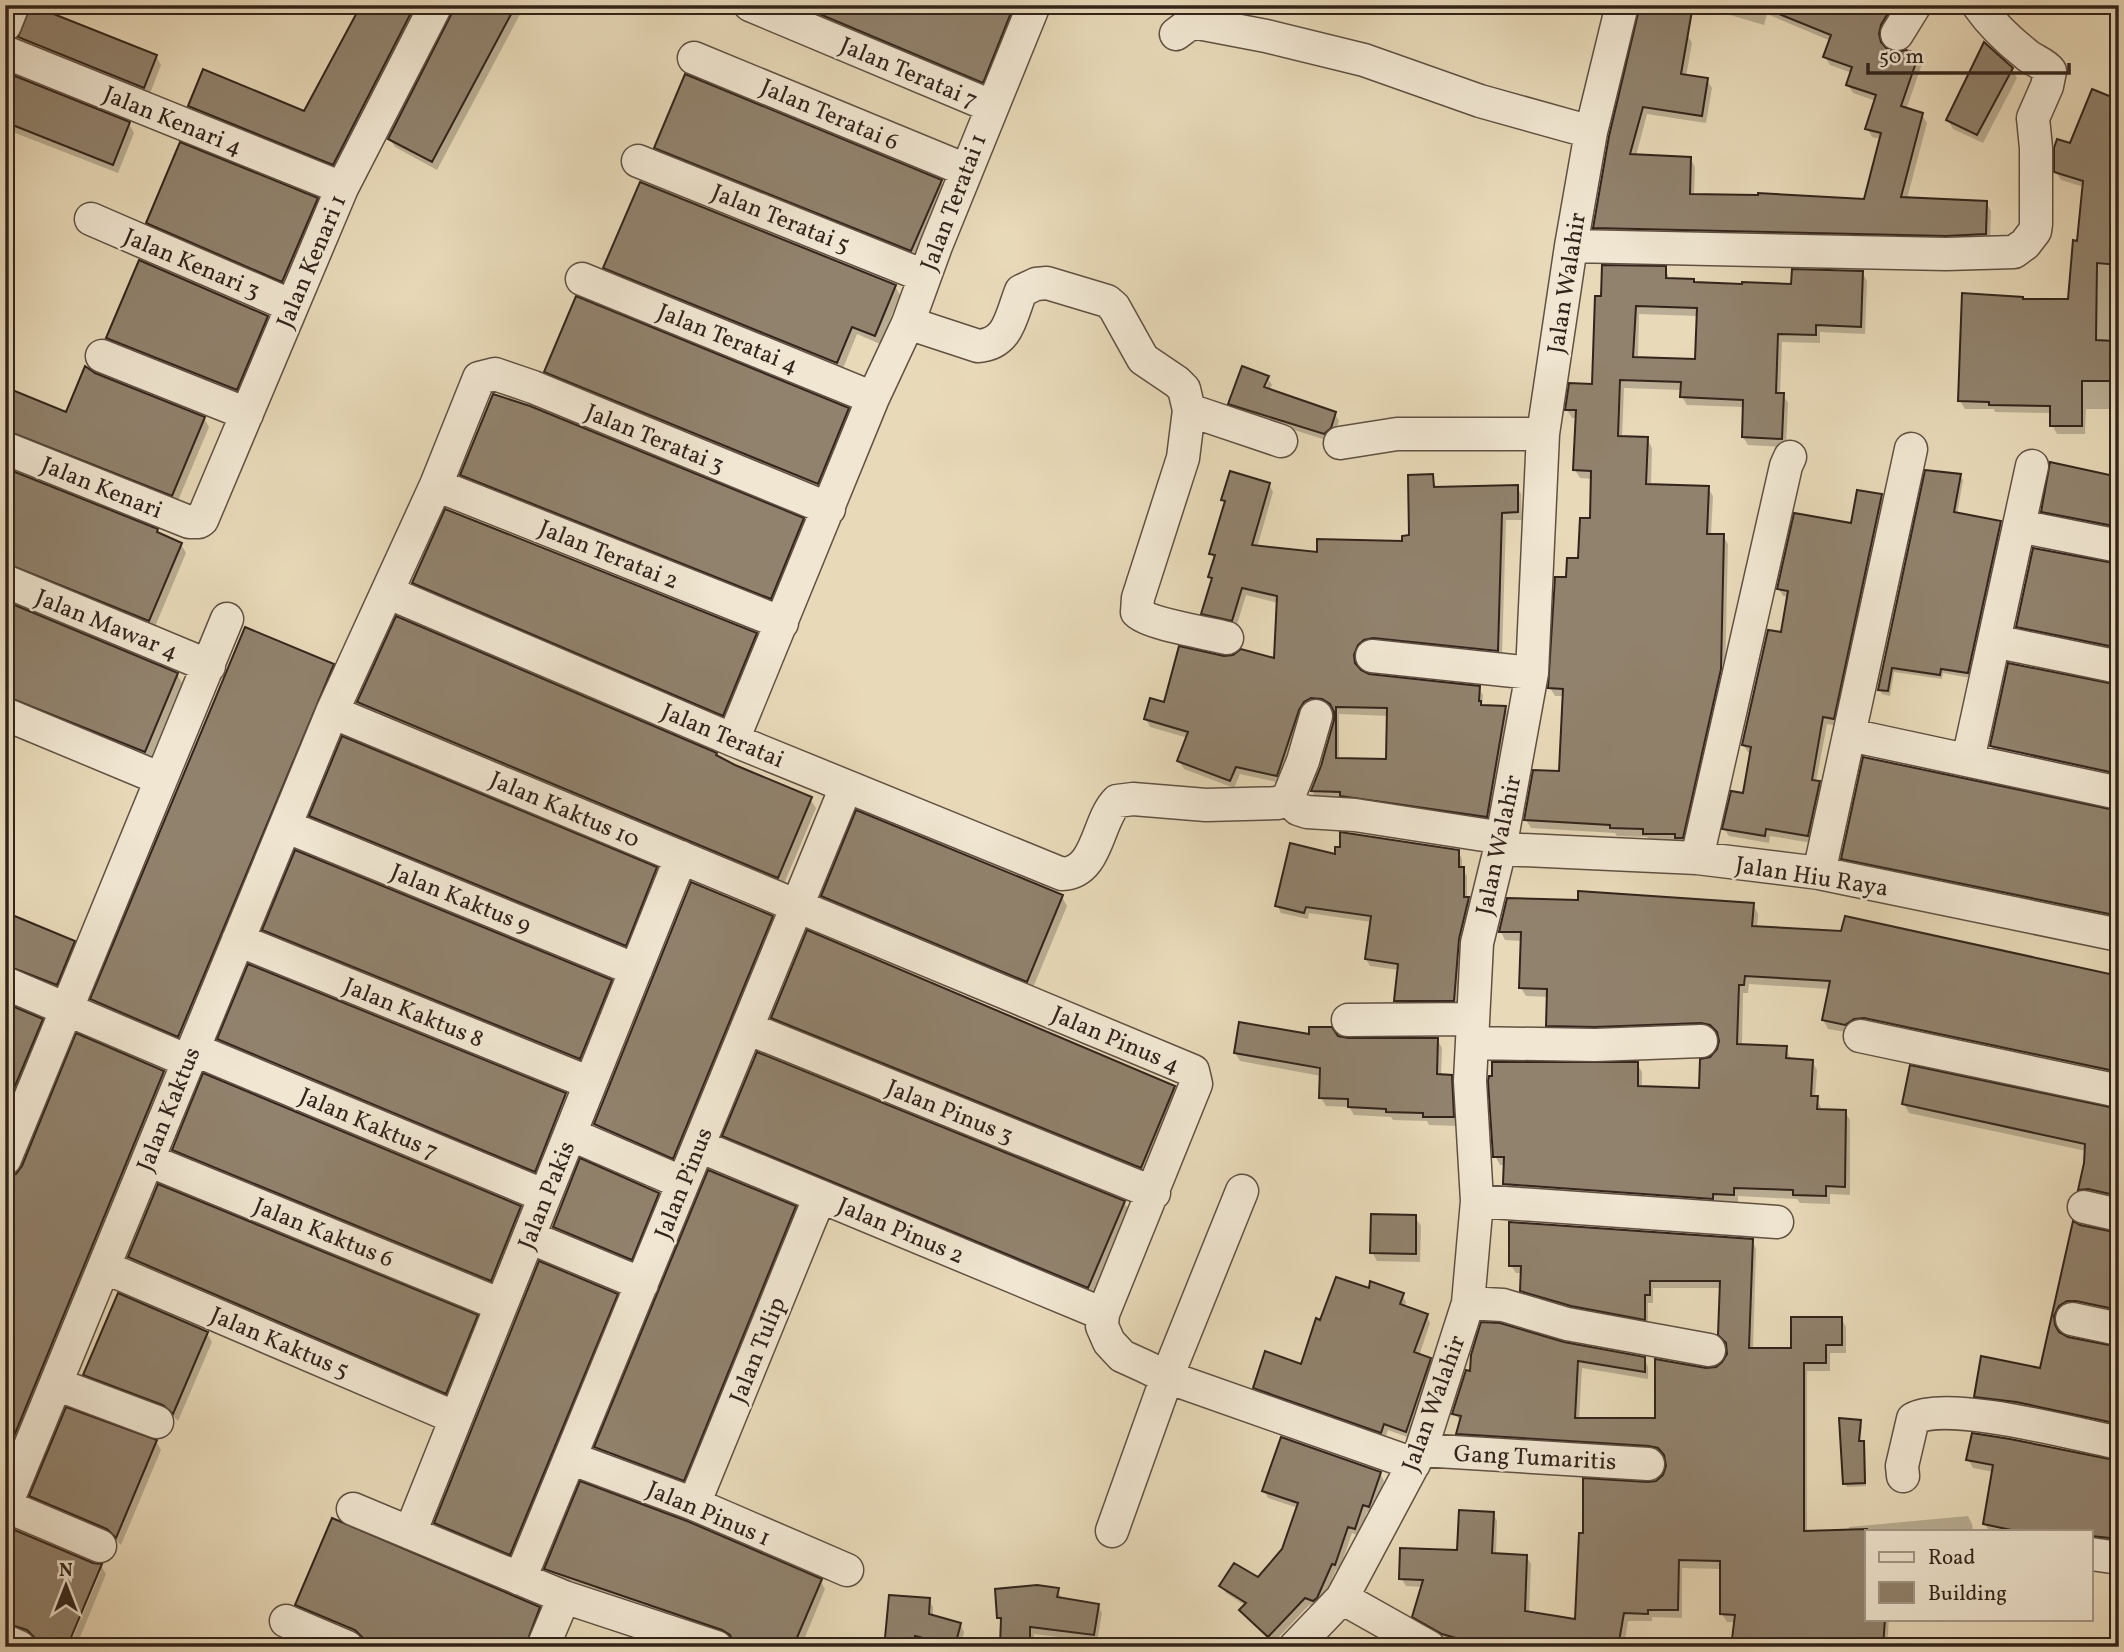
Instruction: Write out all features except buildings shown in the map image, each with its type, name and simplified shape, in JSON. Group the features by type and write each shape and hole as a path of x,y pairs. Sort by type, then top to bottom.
{"street":[{"path":"5,25 13,5"},
{"name":"Jalan Kenari 1","path":"199,522 342,188 436,5"},
{"name":"Jalan Teratai 7","path":"750,5 991,106"},
{"name":"Jalan Teratai 1","path":"733,740 873,398 908,323 991,106 1034,5"},
{"name":"Jalan Walahir","path":"1295,1647 1342,1598 1417,1457 1468,1303 1477,1201 1470,1081 1477,943 1502,844 1531,673 1544,434 1571,246 1591,132 1622,5"},
{"path":"1898,34 1915,5"},
{"path":"1571,246 1946,254 2014,251 2025,244 2035,231 2036,148 2033,118 2047,86 2050,71 2009,41 1991,24 1978,5"},
{"path":"1176,34 1188,25 1198,23 1266,36 1364,60 1480,101 1591,132"},
{"name":"Jalan Kenari 4","path":"5,52 342,188"},
{"name":"Jalan Teratai 6","path":"694,58 966,170"},
{"name":"Jalan Teratai 5","path":"638,160 924,276"},
{"name":"Jalan Kenari 3","path":"91,219 292,306"},
{"name":"Jalan Teratai 4","path":"582,279 873,398"},
{"path":"908,323 978,346 989,345 999,342 1005,333 1021,291 1036,284 1047,283 1101,298 1114,307 1143,359 1184,389 1189,410 1183,458 1137,612 1157,622 1227,638"},
{"path":"102,356 247,414"},
{"name":"Jalan Teratai 3","path":"479,377 495,374 533,387 829,509"},
{"name":"Jalan Kaktus","path":"7,1497 332,712 436,485 479,377"},
{"path":"1189,410 1281,441"},
{"path":"1340,443 1397,434 1544,434"},
{"name":"Jalan Kenari","path":"5,448 189,522 199,522"},
{"path":"1819,873 1911,449"},
{"path":"1697,858 1790,457"},
{"path":"1968,760 2032,466"},
{"name":"Jalan Teratai 2","path":"436,485 782,622"},
{"path":"2019,526 2119,546"},
{"name":"Jalan Mawar 4","path":"5,581 208,666"},
{"name":"Jalan Teratai","path":"387,592 733,740 1062,874 1071,873 1085,864 1110,809 1117,800 1206,805 1278,803 1288,798"},
{"path":"5,1159 13,1120 67,1010 227,619"},
{"path":"1994,641 2119,667"},
{"path":"1372,656 1531,673"},
{"name":"Jalan Kaktus 10","path":"332,712 797,906"},
{"path":"5,714 161,779"},
{"path":"1288,798 1303,761 1316,716"},
{"path":"1850,735 2119,793"},
{"name":"Jalan Pinus","path":"520,1579 846,787"},
{"name":"Jalan Hiu Raya","path":"1288,798 1307,813 1355,815 1502,844 1697,858 1819,873 2119,934"},
{"name":"Jalan Kaktus 9","path":"285,826 636,971"},
{"name":"Jalan Pakis","path":"410,1533 681,857"},
{"name":"Jalan Pinus 4","path":"797,906 1193,1071 1196,1084 1103,1314"},
{"name":"Jalan Kaktus 8","path":"238,940 590,1083"},
{"name":"Jalan Kaktus 7","path":"5,984 545,1196"},
{"path":"1348,1020 1595,1045 1701,1041"},
{"name":"Jalan Pinus 3","path":"747,1028 1154,1193"},
{"path":"1860,1036 2119,1091"},
{"path":"570,1134 683,1183"},
{"name":"Jalan Pinus 2","path":"699,1146 1103,1314"},
{"name":"Jalan Kaktus 6","path":"148,1160 501,1305"},
{"path":"1112,1531 1167,1377 1241,1191"},
{"name":"Jalan Tulip","path":"694,1504 820,1196"},
{"path":"1477,1201 1777,1222"},
{"path":"2084,1208 2119,1215"},
{"path":"529,1237 642,1284"},
{"name":"Jalan Kaktus 5","path":"104,1267 456,1418"},
{"path":"1468,1303 1503,1305 1567,1324 1709,1350"},
{"name":"Gang Tumaritis","path":"1103,1314 1102,1326 1109,1342 1122,1356 1167,1377 1417,1457 1648,1464"},
{"path":"2072,1319 2119,1329"},
{"path":"56,1384 157,1422"},
{"path":"1903,1476 1902,1466 1913,1419 1918,1416 1951,1413 2018,1422 2119,1443"},
{"name":"Jalan Pinus 1","path":"570,1458 694,1504 847,1570"},
{"path":"7,1497 100,1546"},
{"path":"353,1509 564,1597 716,1647"},
{"path":"2092,1554 2119,1559"},
{"path":"543,1647 564,1597"},
{"path":"1342,1598 1429,1647"},
{"path":"286,1621 347,1647"},
{"path":"5,1641 19,1647"}]}
